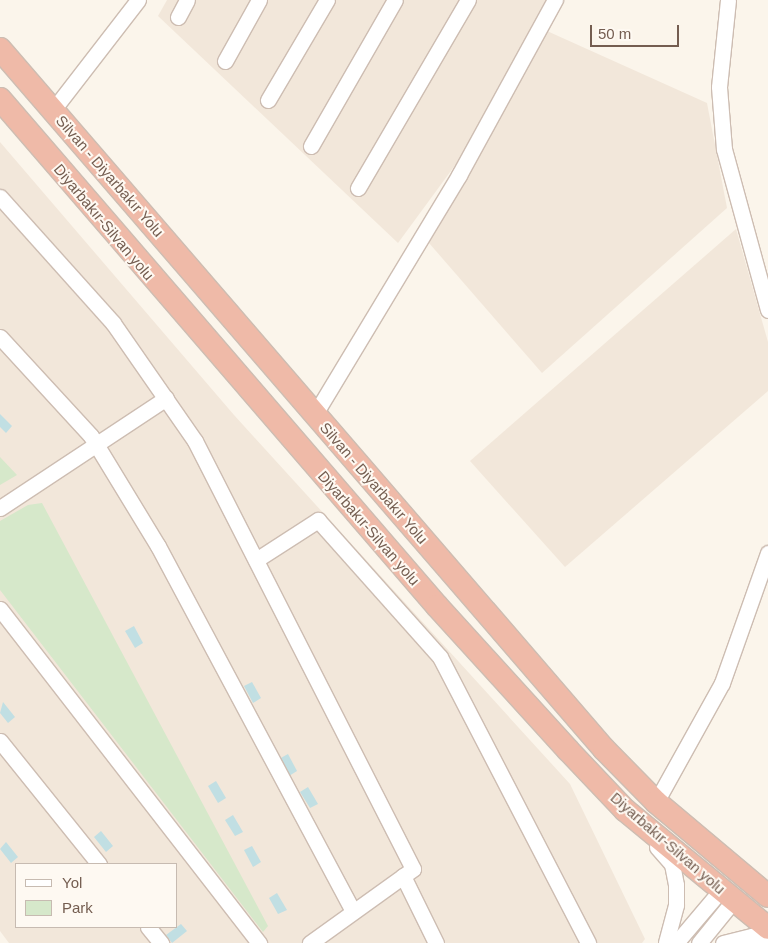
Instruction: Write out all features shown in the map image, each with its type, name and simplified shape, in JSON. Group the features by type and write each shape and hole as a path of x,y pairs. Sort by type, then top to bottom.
{"highway":[{"name":"Silvan - Diyarbakır Yolu","path":"0,49 604,749 656,802 768,896"},
{"name":"Diyarbakır-Silvan yolu","path":"0,99 437,606 625,810 768,928"}],"street":[{"path":"53,110 138,0"},
{"path":"178,16 187,0"},
{"path":"225,61 259,0"},
{"path":"268,100 328,0"},
{"path":"312,146 395,0"},
{"path":"358,188 468,0"},
{"path":"315,414 459,175 555,0"},
{"path":"728,0 719,87 724,149 768,310"},
{"path":"0,197 113,323 196,441 412,869 310,943"},
{"path":"0,337 97,445 158,546 353,911"},
{"path":"0,508 166,398"},
{"path":"256,560 318,520 440,657 588,943"},
{"path":"656,802 722,683 768,553"},
{"path":"0,609 259,943"},
{"path":"0,741 98,863"},
{"path":"625,810 672,864 676,885 676,905 666,943"},
{"path":"403,876 436,943"},
{"path":"676,943 727,895"},
{"path":"699,943 727,895"},
{"path":"149,928 162,943"},
{"path":"723,943 752,936 768,939"}],"shaded area":[{"path":"167,0 551,0 478,134 398,243 158,16"},
{"path":"547,31 707,103 727,208 542,373 429,243"},
{"path":"0,142 234,415 570,784 645,939 642,943 9,943 0,931"},
{"path":"736,229 768,342 768,391 565,567 470,461"}],"green space":[{"path":"0,457 17,475 0,485"},
{"path":"42,503 268,926 263,932 0,590 0,521 28,505"}],"water":[{"path":"0,414 12,426 6,433 0,427"},
{"path":"134,626 143,643 135,648 125,631"},
{"path":"252,682 261,698 253,703 244,686"},
{"path":"3,702 15,717 8,723 0,713"},
{"path":"288,754 297,771 289,776 279,759"},
{"path":"216,781 226,798 218,803 208,786"},
{"path":"308,787 318,804 310,808 300,792"},
{"path":"233,815 243,832 235,836 225,820"},
{"path":"101,831 113,846 106,852 94,837"},
{"path":"6,842 18,857 11,863 0,849"},
{"path":"252,846 261,862 253,867 244,850"},
{"path":"277,893 287,910 278,914 269,898"},
{"path":"181,924 187,931 172,943 166,935"}]}
